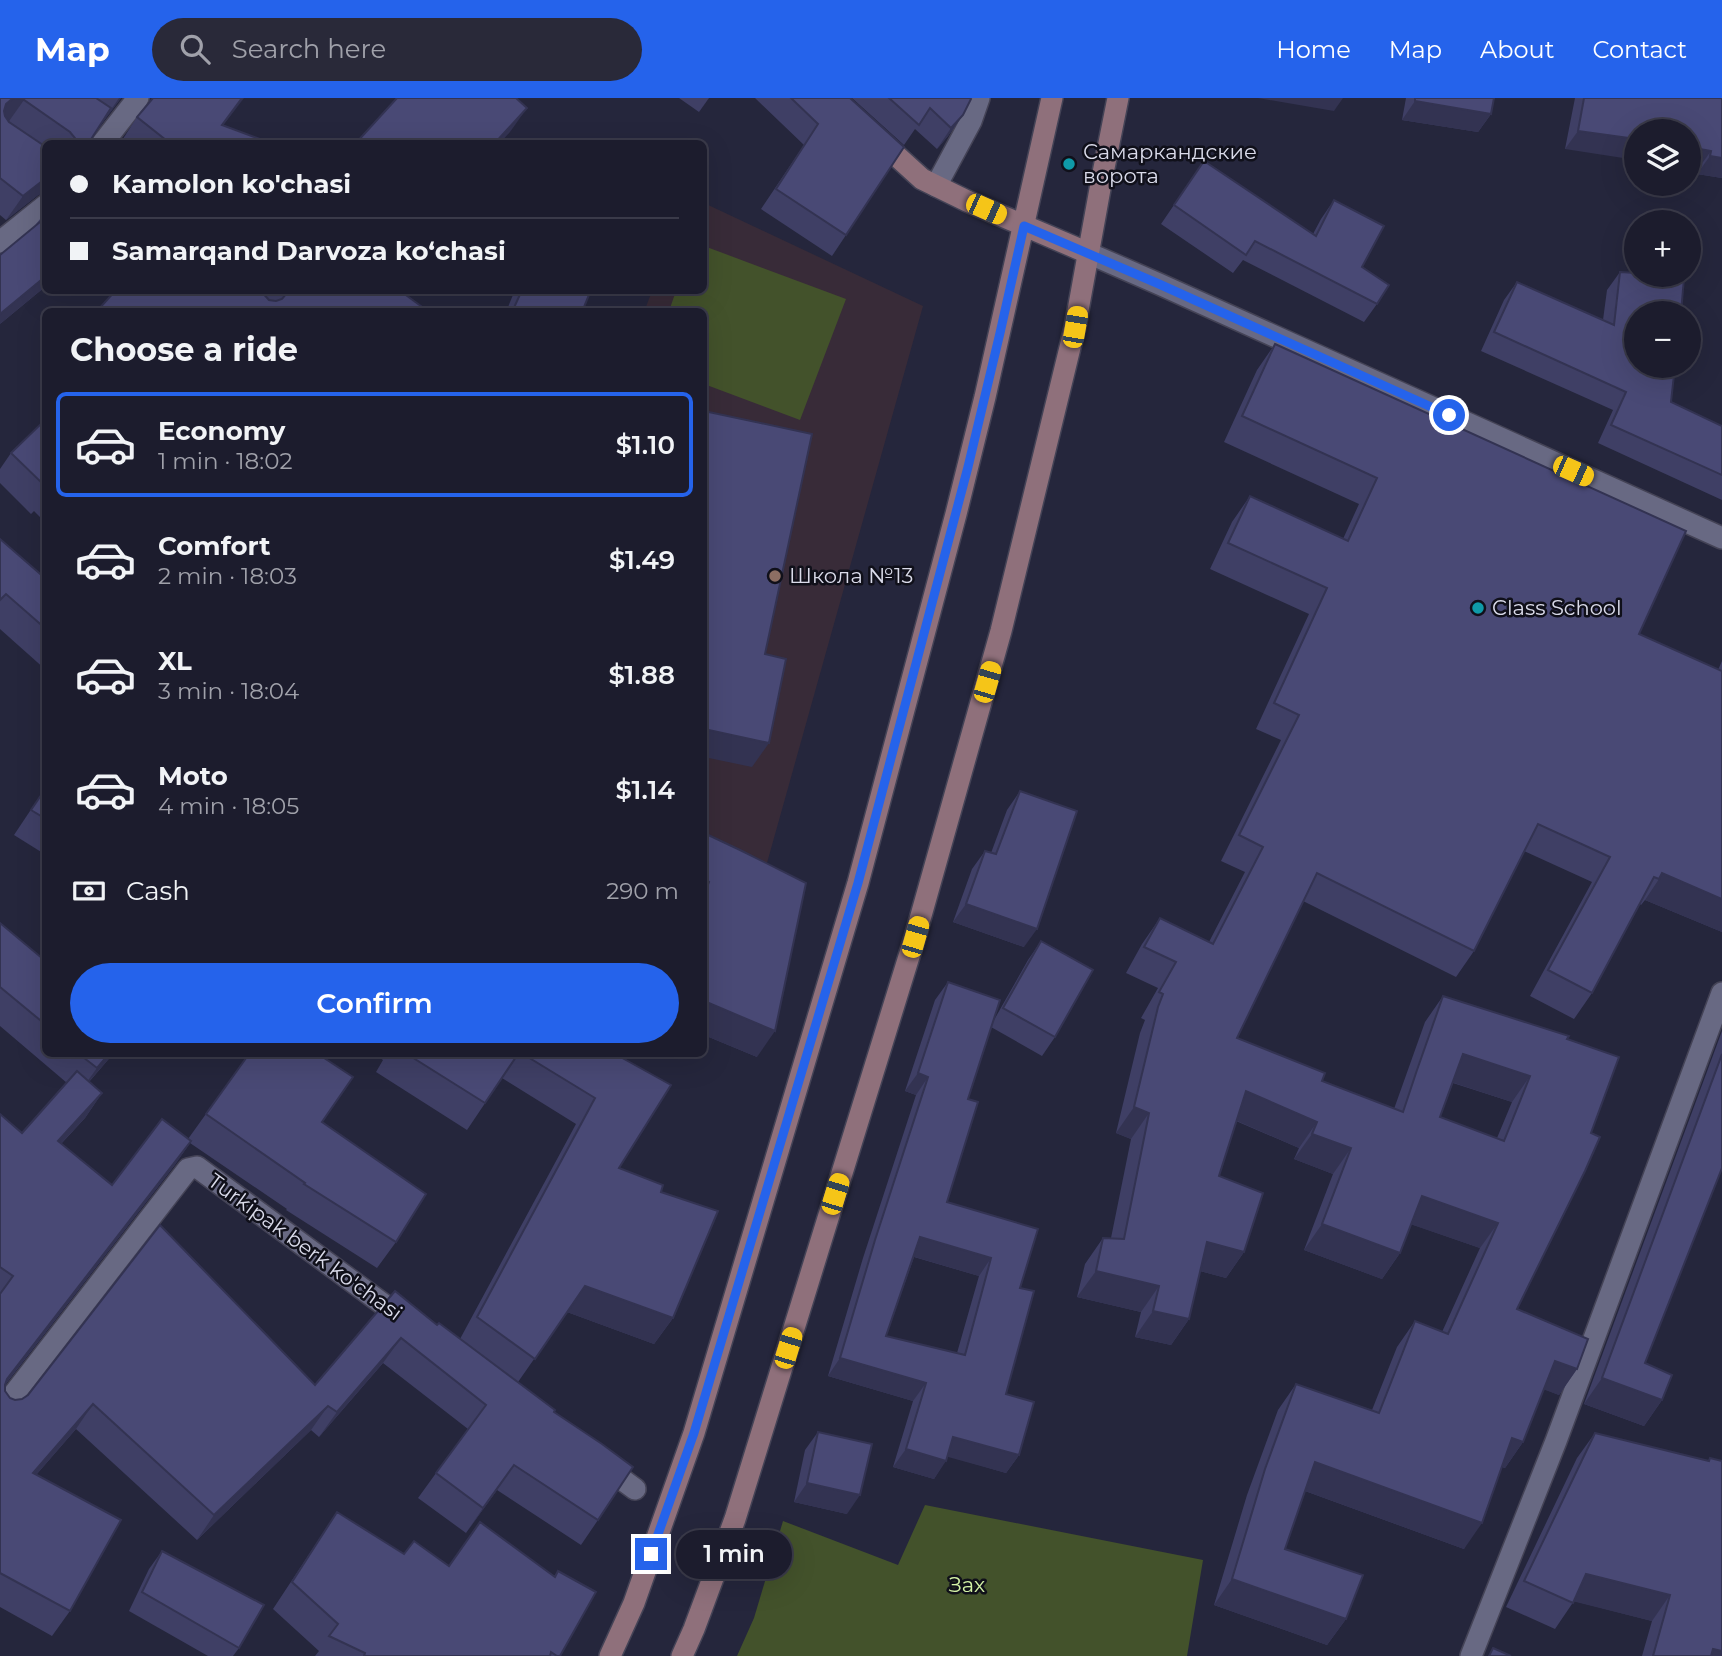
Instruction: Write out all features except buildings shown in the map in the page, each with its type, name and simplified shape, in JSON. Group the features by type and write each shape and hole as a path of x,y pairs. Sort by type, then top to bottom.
{"main road":[{"path":"610,1656 634,1603 694,1433 858,883 960,501 1000,336 1052,98"},
{"path":"682,1656 735,1519 915,937 997,645 1072,339 1118,98"},
{"path":"862,125 922,179 1088,253"}],"street":[{"path":"105,140 138,98"},
{"path":"936,186 971,121 979,98"},
{"path":"0,242 42,208"},
{"path":"1088,253 1722,538"},
{"path":"1471,1656 1556,1441 1722,993"},
{"name":"Turkipak berk ko'chasi","path":"0,1412 188,1169 197,1167 421,1332"},
{"path":"590,1456 635,1489"}],"shaded area":[{"name":"Школа №13","path":"707,204 923,306 767,863 707,842 707,308 646,308 651,294 707,294"}],"green space":[{"path":"707,247 846,299 800,420 707,385 707,308 670,308 675,294 707,294"},
{"name":"Зах","path":"925,1505 1203,1560 1187,1656 737,1656 754,1618 783,1521 898,1565"}],"place":[{"name":"Самаркандские ворота","path":"1069,164"},
{"name":"Школа №13","path":"775,576"},
{"name":"Class School","path":"1478,608"}],"route":[{"path":"651,1554 694,1433 858,883 968,467 1024,226 1449,415"}]}
